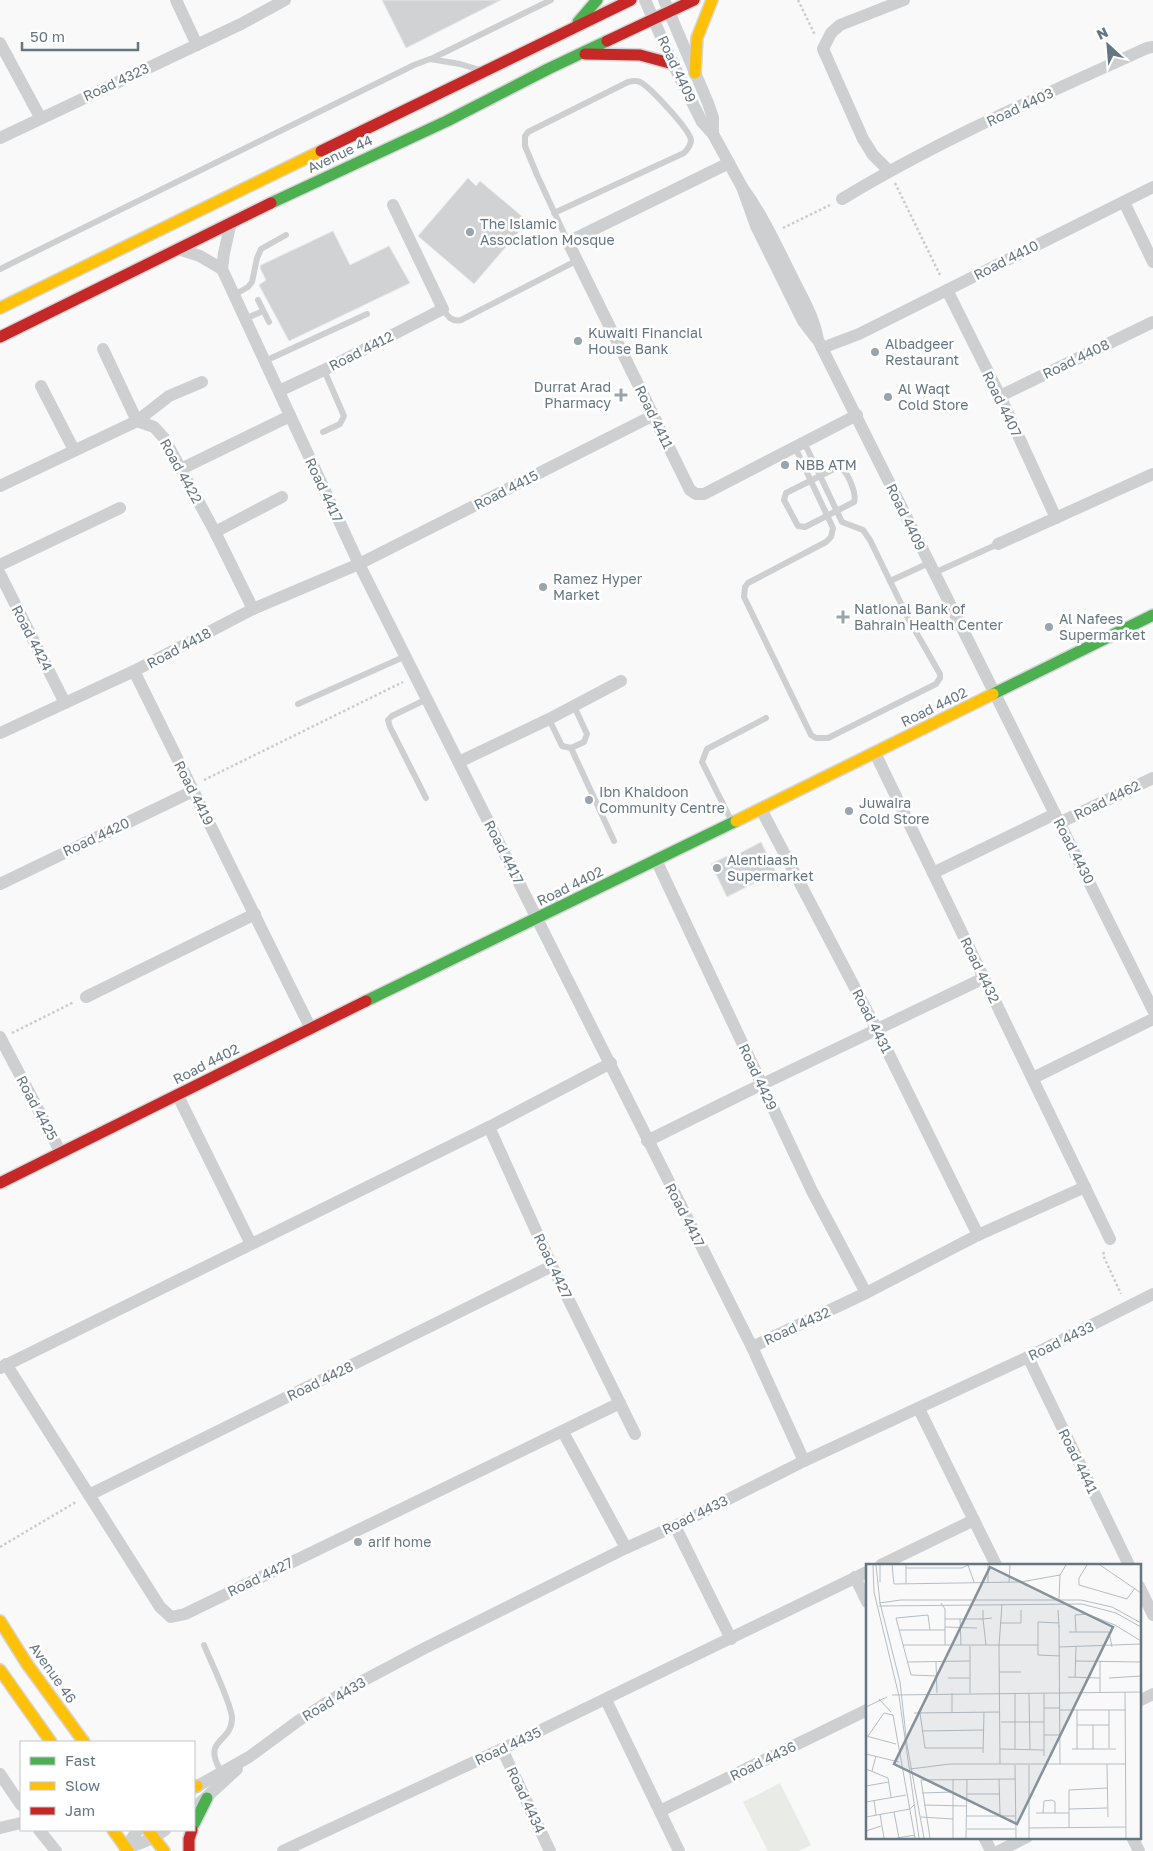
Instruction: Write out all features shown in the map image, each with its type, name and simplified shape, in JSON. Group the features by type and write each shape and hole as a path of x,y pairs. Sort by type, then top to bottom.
{"main road":[{"path":"571,29 592,8 597,0"},
{"name":"Avenue 44","path":"0,308 631,0"},
{"name":"Avenue 44","path":"0,337 231,222 447,121 654,19 667,6 694,0"},
{"path":"695,73 697,38 712,0"},
{"path":"580,54 644,54 673,64"},
{"name":"Road 4402","path":"0,1183 1153,615"},
{"name":"Avenue 46","path":"0,1621 27,1664 83,1741"},
{"path":"0,1670 49,1741"},
{"path":"195,1822 207,1798"},
{"path":"114,1831 126,1849"},
{"path":"188,1851 192,1831"},
{"path":"151,1834 164,1851"}],"street":[{"path":"176,0 197,44"},
{"name":"Road 4323","path":"0,138 285,0"},
{"name":"Road 4409","path":"645,0 673,64 702,122 713,134 742,187 771,234 812,317 822,348"},
{"path":"889,171 873,155 863,139 823,49 831,33 840,25 904,0"},
{"name":"Road 4409","path":"667,6 712,118 713,134"},
{"path":"0,43 40,118"},
{"name":"Road 4403","path":"842,199 889,171 1036,99 1147,48 1153,47"},
{"path":"568,242 729,164"},
{"name":"Road 4409","path":"742,187 756,226 803,321 822,348 994,694"},
{"name":"Road 4410","path":"822,348 850,342 860,334 946,290 1153,187"},
{"path":"1124,202 1153,262"},
{"path":"393,205 444,310"},
{"path":"178,249 200,256 222,269 231,222"},
{"name":"Road 4411","path":"568,242 690,490 696,494 704,494 856,415"},
{"name":"Road 4417","path":"222,269 359,564 611,1064 647,1142 752,1347 804,1460"},
{"name":"Road 4407","path":"946,290 1000,396 1056,518"},
{"name":"Road 4412","path":"279,391 444,310"},
{"name":"Road 4408","path":"1000,396 1153,322"},
{"path":"103,349 137,421"},
{"path":"0,486 137,421 169,396 202,382"},
{"path":"41,386 74,450"},
{"name":"Road 4415","path":"359,564 654,415"},
{"path":"182,469 290,416"},
{"name":"Road 4422","path":"137,421 154,427 164,438 182,469 253,609"},
{"path":"998,544 1153,474"},
{"path":"214,532 282,497"},
{"path":"0,565 120,508"},
{"name":"Road 4418","path":"0,733 134,671 253,609 359,564"},
{"name":"Road 4424","path":"0,574 65,703"},
{"name":"Road 4419","path":"134,671 312,1029"},
{"path":"459,762 549,719 621,681"},
{"name":"Road 4430","path":"994,694 1153,1010"},
{"name":"Road 4432","path":"875,753 1110,1239"},
{"name":"Road 4462","path":"933,873 1153,778"},
{"name":"Road 4420","path":"0,884 192,789"},
{"name":"Road 4431","path":"761,809 877,1030 978,1235"},
{"name":"Road 4429","path":"656,860 812,1191 866,1293"},
{"path":"86,997 255,914"},
{"path":"647,1142 984,978"},
{"path":"1033,1078 1153,1019"},
{"name":"Road 4425","path":"3,1036 61,1153"},
{"name":"Road 4427","path":"611,1064 490,1127 3,1366 89,1495 160,1607 171,1617 185,1614 620,1403"},
{"path":"178,1096 251,1244"},
{"name":"Road 4427","path":"490,1127 552,1266 635,1434"},
{"name":"Road 4432","path":"752,1347 866,1293 978,1235 1085,1187"},
{"name":"Road 4428","path":"89,1495 552,1266"},
{"name":"Road 4433","path":"195,1787 249,1757 298,1721 353,1686 423,1649 626,1548 675,1526 804,1460 919,1409 1153,1294"},
{"name":"Road 4441","path":"1028,1357 1129,1564"},
{"path":"919,1409 996,1564"},
{"path":"563,1432 626,1548"},
{"path":"883,1564 974,1520"},
{"path":"675,1526 731,1639"},
{"name":"Road 4435","path":"283,1851 606,1700 866,1572"},
{"path":"855,1578 866,1600"},
{"path":"1140,1588 1153,1614"},
{"path":"1140,1700 1153,1694"},
{"path":"606,1700 679,1851"},
{"name":"Road 4436","path":"660,1811 866,1710"},
{"name":"Road 4434","path":"502,1749 550,1851"},
{"name":"Road 4433","path":"195,1807 249,1757"},
{"path":"0,1774 20,1804"},
{"path":"0,1828 20,1823"},
{"path":"40,1831 56,1851"},
{"path":"126,1849 137,1831"},
{"path":"126,1849 140,1844 151,1834"},
{"path":"984,1838 990,1851"},
{"path":"999,1851 1024,1838"},
{"path":"1132,1838 1139,1851"}],"lane":[{"path":"0,269 414,65 551,0"},
{"path":"430,59 460,64 486,72"},
{"name":"Road 4411","path":"554,213 684,153 691,142 690,137 674,115 643,84 633,80 628,82 528,132 525,136 525,146 536,175 554,213 568,242"},
{"path":"234,294 248,287 252,282 261,249 286,235"},
{"path":"444,310 453,320 461,320 578,260"},
{"path":"258,300 269,322"},
{"path":"245,319 263,311"},
{"path":"265,362 367,314"},
{"path":"324,370 344,416 340,424 324,432"},
{"path":"800,445 820,476 842,522 859,528 867,535 917,634 940,674 938,682 828,738 816,738 811,735 743,592 744,587 752,580 829,540 832,534 833,528 811,480 800,445"},
{"path":"836,468 841,469 845,473 856,499 852,504 805,527 798,526 784,500 784,496 788,492 820,476 836,468"},
{"path":"890,581 998,544"},
{"path":"298,704 406,656"},
{"path":"426,798 388,720 392,716 427,699"},
{"path":"549,719 562,746 571,748 584,742 586,734 574,706"},
{"path":"732,823 702,762 704,754 706,748 766,718"},
{"path":"571,748 614,841"},
{"path":"204,1645 232,1712 230,1728 213,1753 215,1762 222,1773"}],"path":[{"path":"798,0 823,49"},
{"path":"889,171 946,290"},
{"path":"771,234 842,199"},
{"path":"192,789 416,676"},
{"path":"3,1036 86,997"},
{"path":"1110,1239 1103,1255 1128,1307"},
{"path":"0,1547 89,1495"}],"shaded area":[{"path":"780,1783 811,1845 799,1851 768,1851 743,1802"}],"building":[{"path":"382,0 501,0 406,48"},
{"name":"The Islamic Association Mosque","path":"468,178 476,186 480,181 524,218 518,225 522,228 474,284 418,236"},
{"path":"333,231 350,265 389,246 410,283 289,341 259,285 266,280 260,268 261,265"},
{"path":"761,842 776,872 727,897 711,864 727,856 729,859"}],"traffic: fast":[{"path":"578,22 597,0"},
{"path":"271,203 447,121 607,41"},
{"path":"993,694 1153,615"},
{"path":"366,1001 736,821"},
{"path":"195,1822 207,1798"}],"traffic: slow":[{"path":"695,73 697,38 712,0"},
{"path":"0,308 321,151"},
{"path":"736,821 993,694"},
{"path":"0,1621 27,1664 83,1741"},
{"path":"0,1670 50,1741"},
{"path":"114,1831 128,1851"},
{"path":"149,1831 164,1851"}],"traffic: jam":[{"path":"321,151 631,0"},
{"path":"607,41 694,0"},
{"path":"585,54 640,55 673,64"},
{"path":"0,337 271,203"},
{"path":"0,1183 366,1001"},
{"path":"189,1851 189,1839 192,1831"}],"place":[{"name":"The Islamic Association Mosque","path":"470,232"},
{"name":"Kuwaiti Financial House Bank","path":"578,341"},
{"name":"Albadgeer Restaurant","path":"875,352"},
{"name":"Durrat Arad Pharmacy","path":"621,395"},
{"name":"Al Waqt Cold Store","path":"888,397"},
{"name":"NBB ATM","path":"785,465"},
{"name":"Ramez Hyper Market","path":"543,587"},
{"name":"National Bank of Bahrain Health Center","path":"843,617"},
{"name":"Al Nafees Supermarket","path":"1049,627"},
{"name":"Ibn Khaldoon Community Centre","path":"589,800"},
{"name":"Juwaira Cold Store","path":"849,811"},
{"name":"Alentiaash Supermarket","path":"717,868"},
{"name":"arif home","path":"358,1542"}]}
